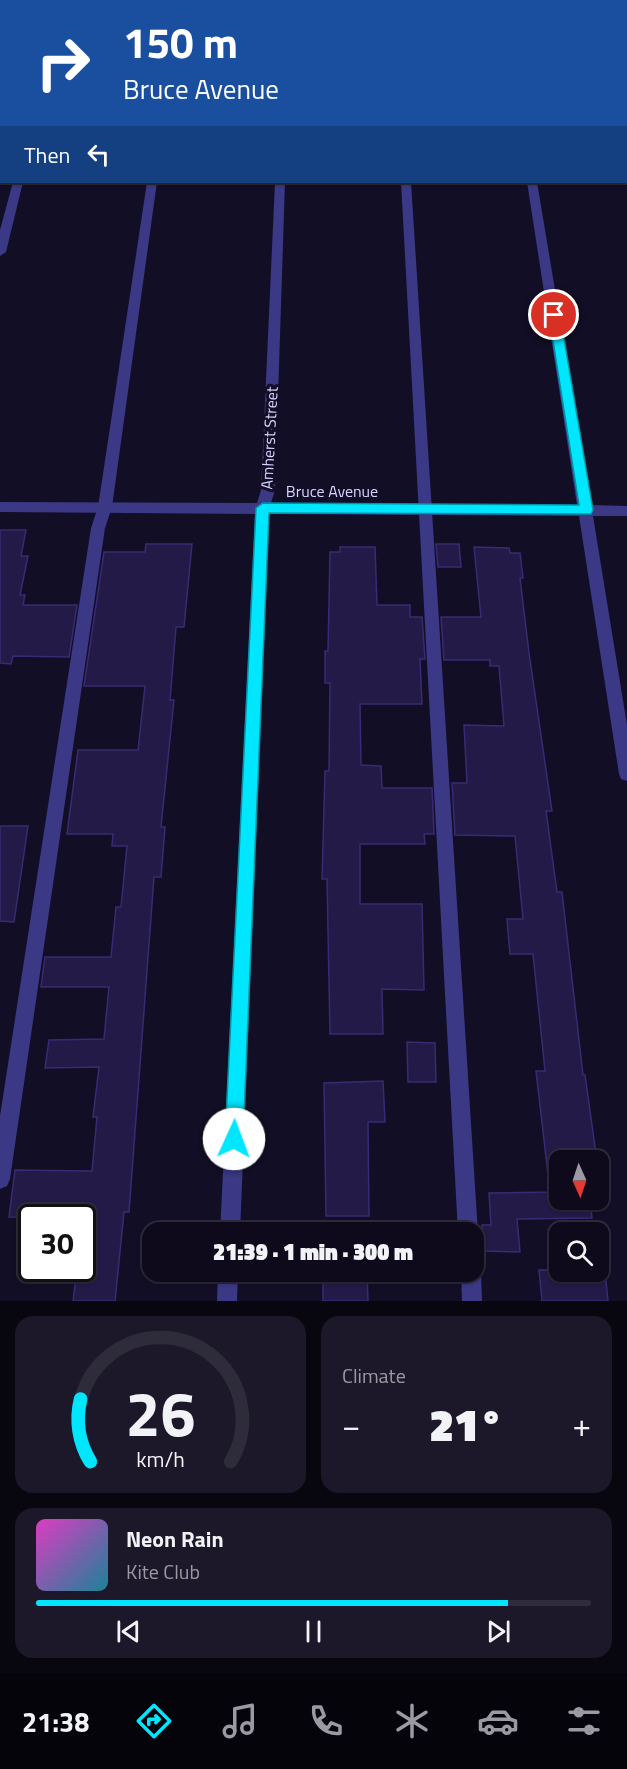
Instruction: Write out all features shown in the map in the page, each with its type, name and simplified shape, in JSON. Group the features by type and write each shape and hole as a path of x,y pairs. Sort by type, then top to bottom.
{"street":[{"path":"0,252 18,183"},
{"path":"0,1179 98,528 105,507 152,183"},
{"name":"Amherst Street","path":"231,1222 263,508 268,490 280,183"},
{"path":"406,183 467,1222"},
{"path":"532,183 627,774"},
{"name":"Bruce Avenue","path":"0,507 627,511"},
{"path":"227,1301 228,1282"},
{"path":"471,1282 472,1301"}],"building":[{"path":"0,530 26,530 21,556 28,556 20,595 25,595 23,605 77,605 69,657 13,656 11,664 0,663"},
{"path":"146,544 192,544 184,627 176,627 170,700 174,700 161,827 165,827 161,877 154,877 129,1212 124,1212 115,1301 73,1301 75,1282 96,1282 96,1204 18,1204 18,1217 9,1217 15,1170 92,1171 97,1117 93,1117 99,1067 45,1068 49,1040 104,1039 109,987 41,987 45,957 111,957 116,907 121,907 127,846 112,846 113,834 67,834 78,750 138,750 145,686 84,686 104,552 145,552"},
{"path":"436,544 459,544 461,567 438,567"},
{"path":"340,547 375,547 377,605 410,605 410,617 422,617 425,659 420,659 422,704 360,704 361,765 381,766 382,788 432,788 434,834 424,834 425,844 360,844 360,904 422,904 424,990 382,989 383,1034 330,1034 327,879 322,879 325,771 329,771 330,683 325,683 325,651 328,651 330,552 340,552"},
{"path":"474,547 509,548 510,553 520,553 523,578 520,578 529,653 552,811 546,811 557,892 562,892 583,1075 585,1075 595,1150 549,1150 549,1183 536,1071 545,1071 533,954 510,954 507,919 523,919 515,836 455,835 452,783 467,783 464,725 504,726 499,666 490,666 490,660 444,660 441,617 481,617"},
{"path":"0,826 28,826 14,922 0,921"},
{"path":"407,1042 435,1043 436,1082 408,1082"},
{"path":"383,1081 385,1122 368,1122 369,1216 326,1216 324,1083"},
{"path":"549,1192 549,1210 591,1210 592,1218 517,1219 520,1252 484,1251 484,1225 491,1225 489,1193"},
{"path":"539,1270 549,1270 549,1282 606,1282 608,1301 542,1301"},
{"path":"323,1282 367,1282 368,1301 323,1301"}],"route":[{"path":"234,1139 263,508 586,510 554,315"}]}
